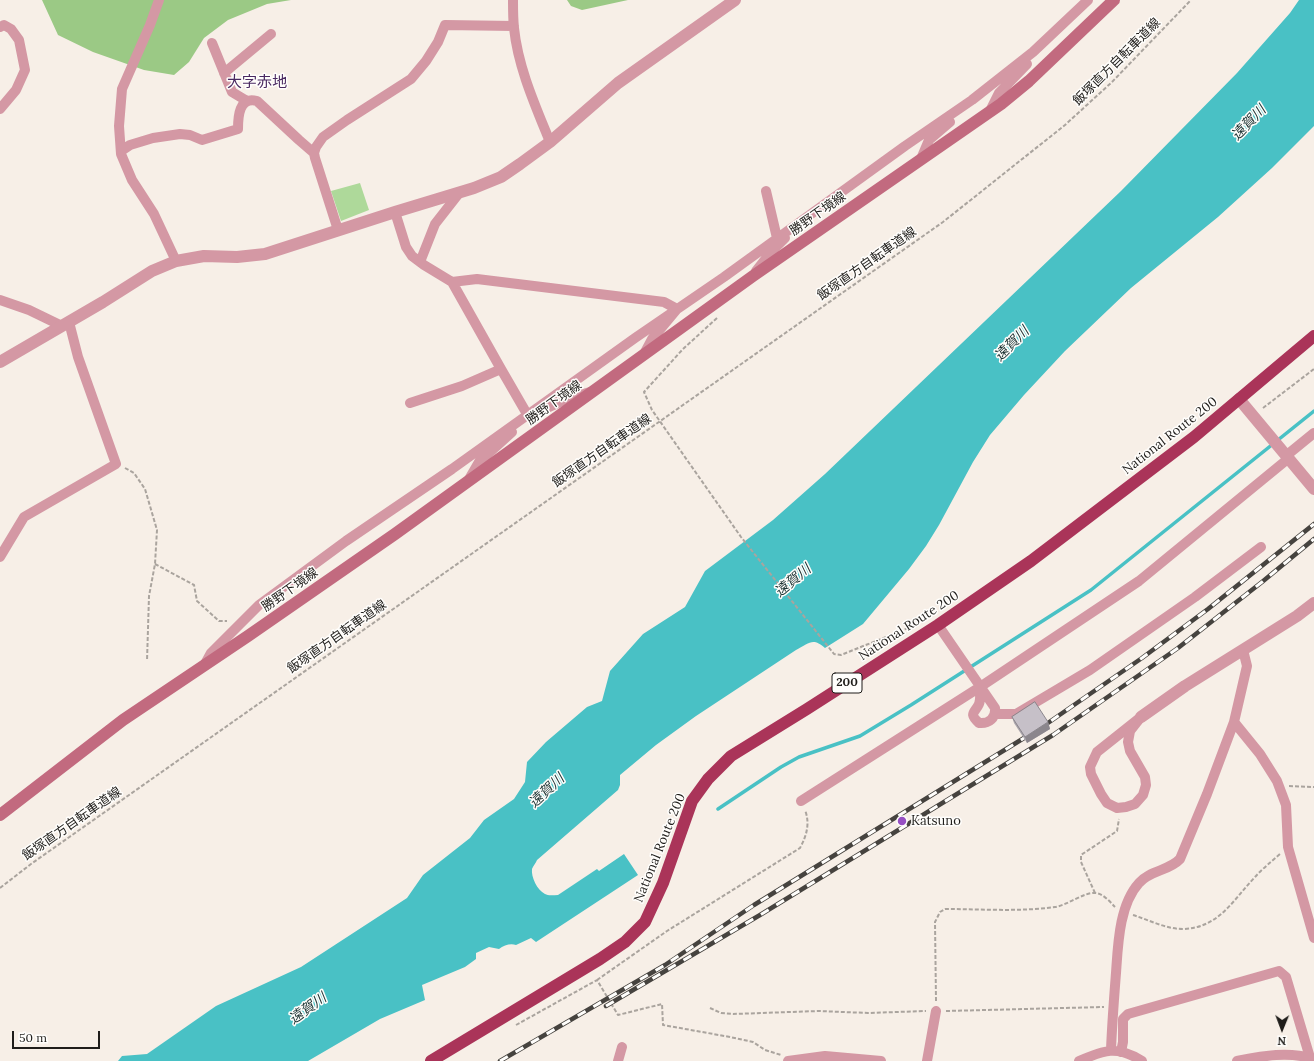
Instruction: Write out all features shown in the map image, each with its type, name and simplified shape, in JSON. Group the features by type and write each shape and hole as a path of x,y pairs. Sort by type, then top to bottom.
{"highway":[{"name":"National Route 200","path":"431,1061 600,959 625,942 645,922 663,883 692,801 708,779 732,756 935,627 1031,561 1194,437 1314,336"}],"main road":[{"name":"勝野下境線","path":"0,815 123,720 395,534 753,276 990,111 1029,81 1114,0"}],"street":[{"path":"159,0 150,25 122,89 119,126 120,151 132,180 154,214 176,261"},
{"path":"513,0 514,26 520,59 530,92 550,142"},
{"path":"0,362 152,271 176,261 204,256 237,257 265,254 460,192 501,177 550,142 618,83 735,0"},
{"path":"203,666 211,653 259,605 1001,78 1038,47 1088,0"},
{"path":"0,27 4,25 11,29 19,40 25,70 16,90 0,109"},
{"path":"338,230 314,153 316,146 323,137 411,79 426,61 438,42 445,25 514,26"},
{"path":"224,73 271,34"},
{"path":"212,43 232,92 247,101"},
{"path":"990,111 999,93 1033,59 1038,47"},
{"path":"120,151 130,145 153,138 180,134 190,135 202,140 238,129 239,111 247,101 252,99 257,101 314,153"},
{"path":"921,159 929,140 957,116 964,105"},
{"path":"766,191 777,238"},
{"path":"420,262 435,224 460,192"},
{"path":"395,212 406,247 412,256 452,282 527,414"},
{"path":"753,276 771,252 801,220"},
{"path":"452,282 477,279 664,302 677,308"},
{"path":"0,300 65,324 116,464 24,517 0,557"},
{"path":"643,356 652,339 677,308"},
{"path":"410,403 462,386 501,369"},
{"path":"527,414 536,413 568,398 595,390"},
{"path":"1239,399 1314,488"},
{"path":"468,481 479,462 512,433 518,421"},
{"path":"801,801 980,687 1139,581 1314,433"},
{"path":"996,714 1016,714 1090,670 1195,597 1261,547"},
{"path":"1141,717 1130,731 1128,742 1130,751 1145,777 1146,785 1143,795 1135,804 1117,808 1107,803 1091,774 1090,767 1097,752 1141,717 1186,686 1297,616 1314,603"},
{"path":"935,627 980,687 995,708 996,714 993,719 985,723 979,723 974,718 973,714 980,702 980,687"},
{"path":"1116,1051 1113,1007 1118,942 1124,911 1132,891 1146,876 1176,864 1180,859 1207,794 1234,722 1247,666 1243,650"},
{"path":"1234,722 1260,754 1278,785 1286,805 1288,847 1314,938"},
{"path":"1116,1051 1123,1042 1123,1019 1128,1014 1279,971 1286,977 1312,1059"},
{"path":"927,1061 936,1011"},
{"path":"618,1061 622,1047"},
{"path":"1079,1061 1100,1052 1116,1051 1135,1057 1142,1061"},
{"path":"1237,1061 1287,1054 1300,1055 1312,1059"},
{"path":"793,1061 825,1056 881,1061"}],"path":[{"name":"飯塚直方自転車道線","path":"0,888 44,855 937,226 1065,125 1112,82 1191,0"},
{"path":"722,313 683,349 644,392 652,410 741,537 828,649 834,654 841,655 919,623 935,627"},
{"path":"1253,416 1314,369"},
{"path":"116,464 134,473 146,488 157,530 155,564 149,596 147,661"},
{"path":"155,564 194,585 197,601 219,621 244,620"},
{"path":"1278,785 1314,787"},
{"path":"511,1028 597,980 667,931 800,848 805,839 808,818 801,801"},
{"path":"1095,893 1081,862 1081,854 1117,831 1121,808"},
{"path":"936,1011 935,922 940,912 945,909 1020,909 1053,907 1060,906 1091,893 1095,893 1101,894 1118,910 1168,927 1183,929 1203,926 1219,917 1256,876 1288,847"},
{"path":"597,980 618,1015 662,1004 663,1026 753,1042 765,1050 793,1061"},
{"path":"710,1008 721,1013 733,1014 819,1011 868,1013 1100,1007"}],"green space":[{"path":"42,0 291,0 267,4 228,20 204,38 189,62 174,75 144,70 93,52 58,35"},
{"path":"567,0 628,0 582,10 571,6"},
{"path":"360,183 369,210 341,221 331,191"}],"water":[{"name":"遠賀川","path":"1299,0 1314,0 1314,126 1272,168 1218,217 1131,288 1065,351 1024,395 990,435 973,462 926,546 909,569 863,624 825,648 817,643 811,642 796,650 696,716 656,745 620,775 620,785 618,790 537,860 532,869 532,876 535,883 546,895 558,895 597,869 599,871 624,854 638,875 536,942 531,938 516,945 512,944 503,946 499,949 489,947 476,953 476,959 465,967 422,985 425,1000 380,1019 308,1061 118,1061 122,1056 147,1054 216,1006 301,967 407,898 423,875 470,838 484,820 514,799 525,782 527,762 546,742 587,707 602,701 610,671 643,634 685,607 705,571 773,520 825,474 1121,191 1237,73 1290,13"}],"building":[{"path":"1035,702 1048,722 1025,737 1012,717"}],"waterway":[{"path":"718,809 781,767 799,757 860,736 1091,590 1314,411"}],"railway":[{"path":"500,1061 665,965 754,905 1045,725 1142,658 1208,609 1314,524"},
{"path":"606,1006 760,915 1053,735 1178,648 1314,539"}],"place":[{"name":"Katsuno","path":"902,821"}],"district":[{"name":"大字赤地","path":"257,83"}]}
